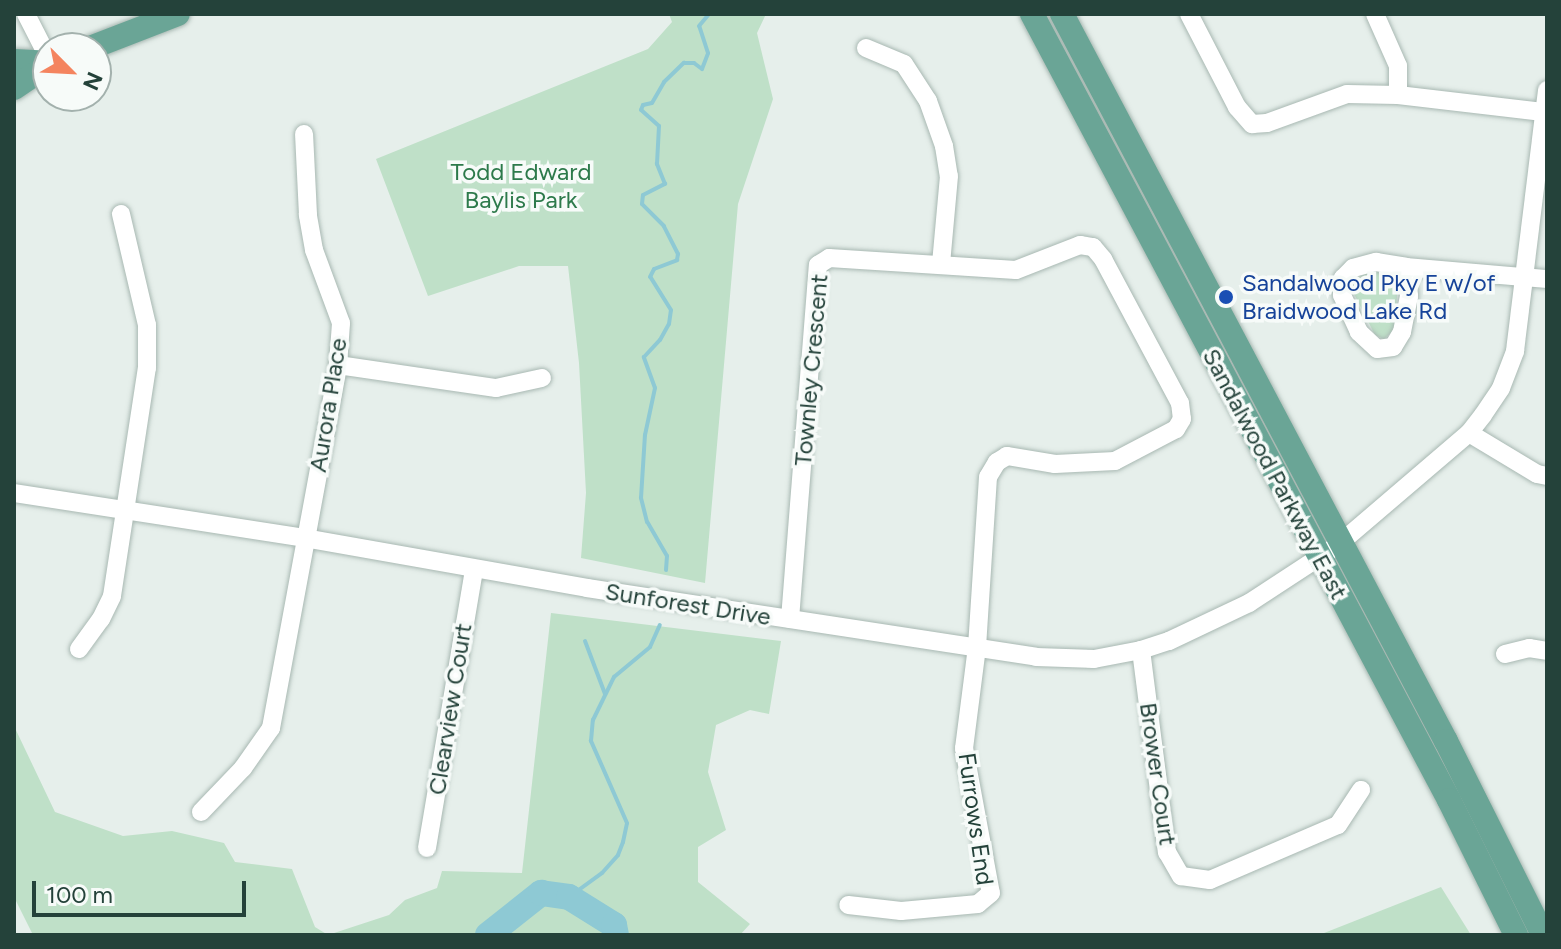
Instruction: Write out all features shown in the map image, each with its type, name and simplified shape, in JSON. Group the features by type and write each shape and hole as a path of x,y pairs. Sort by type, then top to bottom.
{"main road":[{"path":"112,40 178,14"},
{"name":"Sandalwood Parkway East","path":"1032,14 1330,551 1446,741 1543,935"},
{"name":"Sandalwood Parkway East","path":"1062,14 1330,551 1516,935"},
{"path":"14,88 32,74"}],"street":[{"path":"1189,14 1237,107 1252,124 1267,123 1347,94 1398,95 1543,112"},
{"path":"1375,14 1398,66 1398,95"},
{"path":"866,48 904,64 928,101 944,146 949,176 941,264"},
{"name":"Sunforest Drive","path":"14,493 304,538 474,570 1036,657 1094,659 1141,650 1169,641 1249,603 1330,551 1469,433 1501,388 1515,351 1547,90"},
{"name":"Aurora Place","path":"201,812 243,768 271,728 338,365 341,323 314,250 308,215 304,134"},
{"path":"79,649 112,596 147,368 147,325 121,214"},
{"name":"Townley Crescent","path":"790,619 818,265 829,258 1016,270 1080,245 1093,247 1103,259 1180,403 1182,419 1176,429 1115,461 1055,464 1007,456 997,462 988,477 977,647"},
{"path":"1406,267 1409,296 1402,332 1393,347 1377,349 1359,332 1342,295 1343,278 1353,268 1376,262 1547,279"},
{"path":"338,365 496,388 542,378"},
{"path":"1469,433 1537,474 1547,476"},
{"name":"Clearview Court","path":"427,848 474,570"},
{"name":"Furrows End","path":"848,905 901,911 978,904 991,893 964,748 977,647"},
{"path":"1505,654 1529,648 1547,651"},
{"name":"Brower Court","path":"1141,650 1167,852 1181,876 1210,880 1338,825 1361,790"}],"green space":[{"name":"Todd Edward Baylis Park","path":"669,14 766,14 757,33 773,99 738,204 705,583 581,558 586,493 579,363 568,266 519,266 428,296 376,159 648,49 672,22"},
{"path":"1370,271 1388,271 1398,279 1395,329 1384,339 1375,335 1352,290 1351,282"},
{"path":"551,613 781,641 769,714 750,710 716,725 708,772 726,830 698,847 698,882 750,924 740,935 328,935 389,915 405,900 437,888 442,871 522,873"},
{"path":"14,726 55,812 123,836 172,831 224,843 235,862 292,869 315,927 328,935 33,935 14,897"},
{"path":"1441,887 1471,935 1319,935"}],"waterway":[{"path":"666,570 667,556 647,522 641,498 645,435 655,388 644,357 660,340 669,324 671,310 650,277 654,269 677,260 678,254 664,226 642,204 643,195 665,184 657,164 659,126 641,110 643,105 652,103 664,82 684,63 694,63 702,69 708,53 699,26 709,14"},
{"path":"569,897 602,873 618,855 623,842 627,823 591,741 593,720 614,677 650,647 660,625"},
{"path":"585,641 605,694"},
{"path":"488,935 541,893 569,897 614,925 616,935"}],"place":[{"name":"Sandalwood Pky E w/of Braidwood Lake Rd","path":"1226,297"}]}
